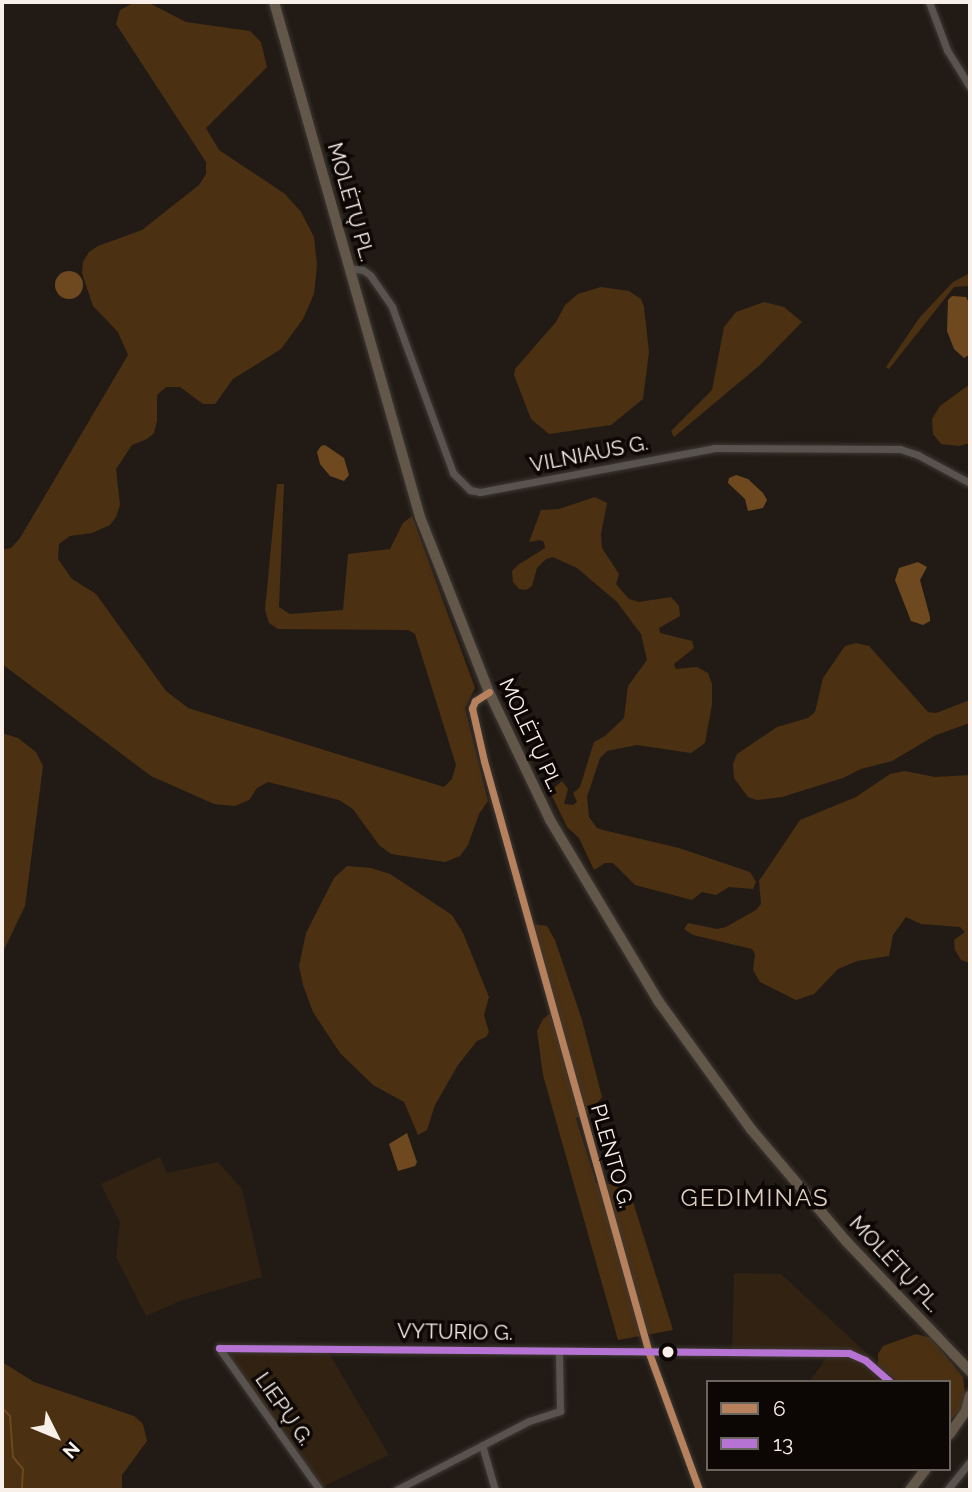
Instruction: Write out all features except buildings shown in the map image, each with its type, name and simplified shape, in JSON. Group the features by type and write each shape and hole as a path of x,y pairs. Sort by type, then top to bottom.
{"highway":[{"name":"MOLĖTŲ PL.","path":"274,2 420,517 489,692 545,808 584,881 690,1047 793,1180 846,1241 970,1371"},
{"path":"951,1434 966,1411 970,1395"},
{"path":"951,1434 970,1416"},
{"path":"910,1490 924,1471"}],"street":[{"path":"929,2 947,50 970,87"},
{"name":"VILNIAUS G.","path":"349,268 363,270 370,275 392,307 453,473 470,490 480,492 715,447 900,449 918,455 970,483"},
{"name":"PLENTO G.","path":"489,692 475,701 472,708 484,761 649,1353"},
{"name":"VYTURIO G.","path":"219,1348 849,1353 865,1360 888,1380"},
{"name":"LIEPŲ G.","path":"219,1348 320,1490"},
{"path":"396,1490 529,1420 561,1411 559,1352"},
{"path":"649,1353 699,1490"},
{"path":"482,1445 495,1490"},
{"path":"947,1490 970,1461"}],"shaded area":[{"path":"135,2 151,4 186,22 250,31 261,42 267,67 206,128 219,150 285,194 301,212 314,237 317,265 314,294 303,319 281,349 233,379 215,404 203,404 180,387 166,387 157,395 154,433 132,445 116,469 120,505 116,517 110,525 92,533 70,536 59,544 58,559 72,579 96,594 166,691 188,708 444,787 452,779 456,765 415,634 408,630 278,629 269,623 265,610 277,484 284,484 279,607 290,614 343,610 348,554 390,549 403,523 412,516 475,688 465,708 488,801 479,814 468,845 460,856 445,862 391,854 379,845 353,809 339,800 268,782 257,788 249,800 235,806 214,804 151,776 2,664 2,550 11,548 20,538 128,355 118,332 93,306 82,273 83,262 89,252 98,246 142,230 199,185 206,174 206,162 116,24 120,10"},
{"path":"69,271 79,275 83,285 79,295 69,299 59,295 55,285 59,275"},
{"path":"970,273 970,286 954,287 889,369 886,367 920,317 953,282"},
{"path":"601,287 629,291 641,299 644,307 649,352 643,399 611,425 549,434 531,419 514,375 515,369 556,322 565,305 578,294"},
{"path":"952,296 966,297 970,305 970,354 964,358 954,349 947,331 948,300"},
{"path":"764,302 784,307 802,322 760,365 674,437 671,431 712,390 724,327 736,312"},
{"path":"970,384 970,443 959,446 941,444 933,434 932,419 940,406"},
{"path":"325,445 344,458 349,475 344,481 330,476 320,464 317,452"},
{"path":"736,475 748,479 763,493 767,500 763,508 748,511 745,499 728,483 729,478"},
{"path":"595,497 607,503 601,534 602,548 619,574 616,584 629,599 639,602 671,597 679,606 680,616 659,628 660,633 692,641 694,648 674,664 676,669 697,667 708,673 712,684 712,704 705,743 691,753 637,745 607,751 600,758 587,797 589,817 597,828 679,848 750,872 756,882 753,889 729,887 716,895 702,892 692,900 635,885 613,863 605,863 594,870 579,838 567,827 552,796 555,787 562,781 568,789 564,804 573,805 577,802 573,793 580,787 594,742 605,736 624,718 628,686 647,660 641,634 617,602 577,568 553,557 546,559 537,568 532,586 526,590 519,589 513,582 512,571 545,548 544,542 540,540 529,542 541,510 559,509"},
{"path":"918,562 927,567 920,580 930,621 923,625 911,621 895,580 899,568"},
{"path":"856,643 869,646 928,712 936,713 970,700 970,723 936,735 892,761 861,769 843,778 782,797 757,800 748,797 734,778 733,764 737,754 777,727 808,718 815,712 823,678 845,646"},
{"path":"2,733 18,738 36,752 43,766 25,906 2,954"},
{"path":"905,771 935,777 970,775 970,963 961,960 955,950 954,940 965,932 960,927 921,924 906,917 893,935 889,956 857,961 838,969 814,994 796,1000 760,982 753,970 755,954 752,949 693,935 684,929 688,923 717,929 726,927 756,910 761,904 759,881 800,820 856,797 890,774"},
{"path":"347,866 371,868 390,874 452,915 463,933 489,997 484,1015 489,1032 486,1037 477,1041 458,1065 435,1105 427,1130 418,1135 404,1102 373,1085 340,1053 313,1012 303,985 299,966 306,933 334,878"},
{"path":"533,924 547,926 555,940 582,1020 602,1097 590,1112 576,1118 596,1183 625,1185 629,1189 673,1330 618,1340 543,1075 537,1031 543,1019 557,1008"},
{"path":"407,1133 417,1162 415,1166 398,1171 389,1144"},
{"path":"160,1157 167,1173 218,1162 242,1189 262,1277 180,1301 146,1316 116,1257 120,1222 101,1184"},
{"path":"734,1273 781,1274 896,1380 810,1380 827,1357 732,1357"},
{"path":"916,1334 931,1338 963,1377 965,1394 962,1408 951,1419 951,1380 896,1380 878,1365 878,1354 883,1346"},
{"path":"233,1351 329,1353 389,1455 322,1487 228,1358"},
{"path":"2,1362 34,1382 134,1416 143,1424 147,1441 122,1475 122,1490 2,1490"}],"waterway":[{"path":"2,1408 10,1416 13,1457 23,1469 22,1490"}],"transit line":[{"name":"6","path":"489,692 475,701 472,708 484,761 649,1353 699,1490"},
{"name":"13","path":"219,1348 849,1353 865,1360 888,1380"}],"district":[{"name":"GEDIMINAS","path":"755,1198"}]}
